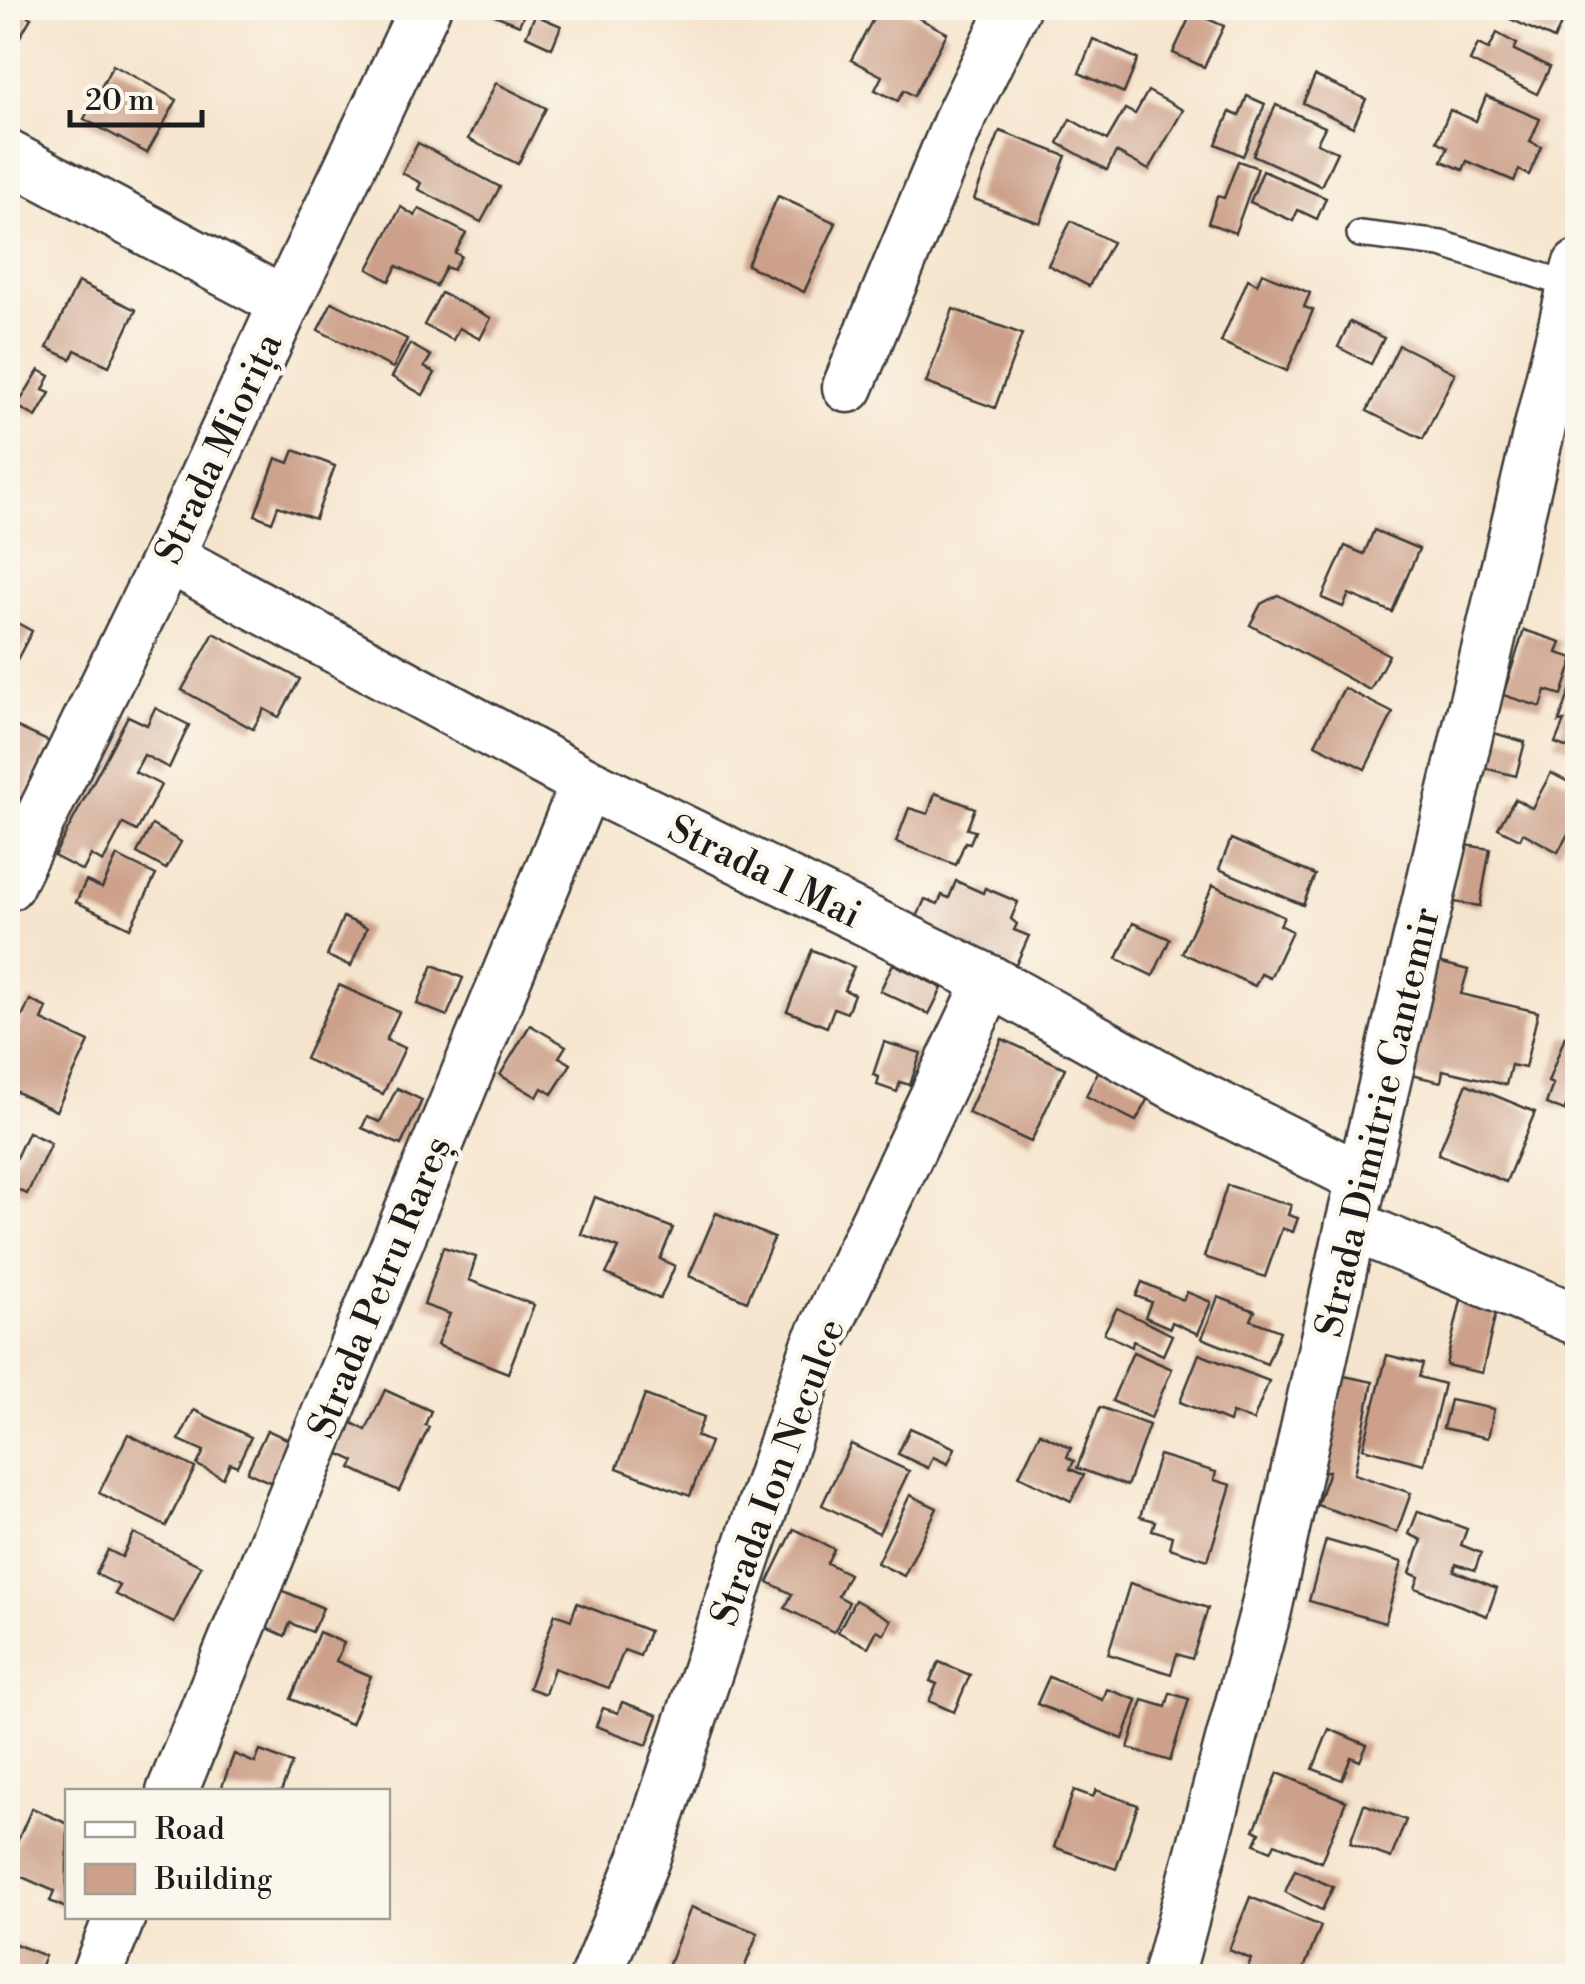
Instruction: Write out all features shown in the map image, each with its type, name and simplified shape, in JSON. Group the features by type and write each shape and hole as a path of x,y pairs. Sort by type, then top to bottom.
{"street":[{"name":"Strada Miorița","path":"8,885 168,557 425,8"},
{"path":"848,387 962,116 1014,8"},
{"path":"8,156 285,303"},
{"name":"Strada Dimitrie Cantemir","path":"1168,1976 1266,1610 1357,1202 1575,276"},
{"name":"Strada 1 Mai","path":"168,557 586,783 990,981 1181,1088 1357,1202 1578,1320"},
{"name":"Strada Petru Rareș","path":"173,1789 586,783"},
{"name":"Strada Ion Neculce","path":"596,1976 644,1859 816,1348 990,981"},
{"path":"96,1976 119,1919"}],"lane":[{"path":"1360,234 1441,244 1575,276"}],"building":[{"path":"8,8 31,18 8,57"},
{"path":"492,8 527,8 519,25 490,13"},
{"path":"879,8 899,8 947,33 914,96 904,90 898,101 875,90 882,76 851,60"},
{"path":"1500,8 1569,8 1554,39 1497,13"},
{"path":"1192,12 1224,26 1204,67 1173,53"},
{"path":"535,15 561,26 552,48 526,36"},
{"path":"1497,33 1517,44 1514,50 1550,67 1537,94 1470,61 1478,44 1489,49"},
{"path":"1093,39 1138,59 1124,93 1079,73"},
{"path":"113,65 177,100 147,153 84,119"},
{"path":"1315,76 1366,99 1353,127 1303,103"},
{"path":"496,83 546,108 518,164 468,139"},
{"path":"1148,91 1183,110 1149,170 1116,152 1107,170 1058,143 1070,119 1107,140 1125,109 1135,114"},
{"path":"1247,96 1265,104 1243,156 1216,144 1230,112 1239,116"},
{"path":"1486,96 1540,119 1530,142 1541,147 1529,175 1519,170 1514,181 1467,161 1463,170 1442,161 1448,147 1437,141 1450,110 1476,121"},
{"path":"1276,105 1325,127 1317,143 1337,152 1321,186 1253,155"},
{"path":"1000,131 1066,156 1040,223 974,199"},
{"path":"418,143 500,187 481,222 418,189 421,183 402,173"},
{"path":"1238,161 1258,168 1235,233 1208,223 1217,196 1224,198"},
{"path":"1263,171 1326,198 1317,219 1298,210 1293,221 1250,202"},
{"path":"778,196 836,223 804,292 747,265"},
{"path":"401,207 415,216 419,209 466,233 455,253 461,256 453,270 446,267 436,286 397,266 389,281 368,269"},
{"path":"1071,221 1112,242 1089,286 1048,265"},
{"path":"1262,273 1310,293 1304,307 1313,310 1287,371 1221,342 1248,279 1257,284"},
{"path":"78,282 136,310 109,366 75,350 71,359 47,348"},
{"path":"441,293 491,318 480,339 459,328 453,340 424,325"},
{"path":"332,302 407,339 393,368 318,330"},
{"path":"953,309 1022,334 995,408 926,383"},
{"path":"1350,322 1384,338 1371,364 1338,347"},
{"path":"410,344 431,356 424,367 435,373 423,395 392,377"},
{"path":"1399,345 1455,373 1423,439 1367,411"},
{"path":"39,370 50,376 43,390 50,393 36,417 17,406"},
{"path":"294,450 335,466 315,519 278,506 272,522 255,515 276,458 289,463"},
{"path":"1374,530 1419,549 1392,612 1349,594 1343,607 1322,598 1345,546 1364,554"},
{"path":"1278,595 1389,655 1370,690 1250,625 1261,604"},
{"path":"8,618 32,631 8,677"},
{"path":"1524,630 1561,642 1557,653 1574,658 1562,695 1546,690 1541,707 1503,695"},
{"path":"214,633 300,679 279,717 264,709 253,729 182,690"},
{"path":"1578,671 1578,752 1555,743"},
{"path":"1344,688 1393,713 1365,769 1315,744"},
{"path":"155,708 189,725 169,768 144,755 135,772 161,785 137,831 123,824 103,862 91,855 83,871 54,856 128,716 147,725"},
{"path":"15,726 50,742 24,800 8,793 8,739"},
{"path":"1494,733 1525,742 1516,776 1485,768"},
{"path":"1551,773 1578,787 1578,816 1558,852 1523,833 1520,839 1498,828 1515,799 1532,808"},
{"path":"935,793 975,808 967,829 975,831 970,843 965,842 956,865 896,842 909,808 928,814"},
{"path":"152,825 181,842 166,869 137,853"},
{"path":"1231,839 1315,875 1303,905 1219,869"},
{"path":"1465,845 1490,849 1480,906 1454,902"},
{"path":"117,856 156,875 130,928 76,902 86,881 102,888"},
{"path":"956,881 1018,902 1011,919 1017,924 1014,930 1029,936 1013,971 913,926 925,899 938,904 942,895 949,898"},
{"path":"1213,885 1284,917 1280,925 1292,931 1270,978 1261,974 1255,986 1182,953"},
{"path":"343,917 367,928 351,966 327,956"},
{"path":"1133,923 1170,939 1153,976 1117,959"},
{"path":"812,950 854,967 844,990 854,994 847,1013 834,1008 827,1027 787,1011"},
{"path":"1434,961 1468,970 1461,994 1538,1012 1525,1068 1511,1065 1506,1085 1443,1070 1441,1082 1407,1074"},
{"path":"893,964 942,988 929,1014 880,991"},
{"path":"433,965 463,978 447,1016 417,1004"},
{"path":"339,985 399,1012 386,1040 405,1048 383,1094 305,1059"},
{"path":"30,1000 47,1008 42,1020 89,1042 56,1111 8,1088 8,1048"},
{"path":"530,1025 566,1046 559,1057 571,1064 552,1094 542,1088 537,1097 500,1075"},
{"path":"1565,1036 1578,1040 1578,1075 1564,1111 1546,1104 1553,1084 1548,1082"},
{"path":"1002,1039 1065,1068 1031,1142 968,1113"},
{"path":"884,1042 921,1053 910,1085 900,1082 897,1092 877,1085 879,1077 873,1075"},
{"path":"1100,1068 1150,1094 1136,1121 1086,1096"},
{"path":"1467,1084 1535,1112 1506,1182 1438,1154"},
{"path":"397,1088 422,1100 401,1145 362,1128 367,1117 380,1122"},
{"path":"28,1132 51,1143 27,1194 8,1185 8,1175"},
{"path":"1227,1185 1291,1205 1288,1215 1298,1218 1293,1232 1282,1228 1265,1277 1204,1257"},
{"path":"595,1197 673,1228 660,1259 675,1266 660,1299 606,1274 619,1248 581,1234"},
{"path":"716,1213 774,1238 747,1301 689,1276"},
{"path":"443,1247 476,1257 469,1280 534,1305 508,1373 437,1345 450,1314 424,1305"},
{"path":"1142,1282 1183,1300 1187,1292 1211,1302 1198,1334 1172,1322 1170,1328 1145,1317 1151,1302 1136,1296"},
{"path":"1218,1297 1255,1311 1251,1320 1280,1331 1267,1364 1202,1338"},
{"path":"1461,1300 1497,1308 1482,1373 1446,1365"},
{"path":"1117,1308 1172,1335 1163,1355 1133,1341 1132,1347 1104,1333"},
{"path":"1133,1352 1172,1369 1151,1418 1112,1401"},
{"path":"1199,1354 1269,1381 1253,1421 1232,1413 1229,1422 1180,1402"},
{"path":"1387,1355 1423,1364 1419,1377 1444,1384 1424,1464 1363,1448"},
{"path":"1344,1376 1373,1382 1354,1474 1411,1493 1397,1532 1317,1505 1329,1471 1322,1471"},
{"path":"385,1390 431,1411 425,1425 429,1427 399,1491 351,1468 355,1461 333,1451 348,1421 366,1430"},
{"path":"645,1395 704,1417 696,1436 710,1442 690,1496 617,1468"},
{"path":"1450,1400 1494,1409 1488,1438 1443,1428"},
{"path":"1100,1407 1149,1425 1127,1486 1077,1468"},
{"path":"194,1410 251,1437 237,1466 230,1463 223,1478 197,1465 204,1451 179,1440"},
{"path":"910,1428 955,1448 948,1464 933,1457 928,1468 898,1454"},
{"path":"267,1430 296,1443 276,1485 247,1472"},
{"path":"1040,1433 1071,1448 1067,1457 1074,1461 1070,1469 1084,1475 1071,1501 1019,1476"},
{"path":"128,1434 195,1468 166,1526 99,1493"},
{"path":"851,1444 909,1471 879,1533 822,1505"},
{"path":"1159,1455 1216,1472 1214,1480 1231,1485 1208,1560 1169,1548 1172,1536 1152,1530 1155,1521 1140,1517"},
{"path":"910,1495 937,1508 904,1576 877,1563"},
{"path":"1418,1511 1467,1529 1461,1545 1481,1553 1475,1570 1456,1564 1454,1571 1497,1588 1487,1616 1415,1588 1419,1577 1410,1573 1422,1540 1409,1534"},
{"path":"794,1529 834,1549 827,1563 849,1574 838,1596 849,1602 834,1632 785,1608 792,1594 768,1582"},
{"path":"134,1533 201,1566 174,1623 115,1594 120,1586 96,1574 108,1550 122,1557"},
{"path":"1326,1540 1402,1562 1385,1623 1309,1601"},
{"path":"1130,1583 1208,1608 1192,1659 1177,1654 1171,1674 1108,1654"},
{"path":"279,1589 323,1608 312,1632 290,1623 285,1636 263,1626"},
{"path":"855,1600 891,1620 884,1634 877,1630 868,1647 838,1632"},
{"path":"577,1603 649,1631 640,1656 624,1650 609,1688 554,1668 545,1694 529,1688 555,1614 571,1620"},
{"path":"319,1632 344,1643 336,1661 371,1676 351,1724 291,1699"},
{"path":"939,1662 970,1675 954,1712 929,1701 937,1684 930,1681"},
{"path":"1049,1677 1103,1700 1107,1689 1137,1700 1123,1739 1037,1704"},
{"path":"1170,1693 1189,1699 1170,1761 1128,1748 1143,1700 1166,1707"},
{"path":"622,1702 658,1715 647,1745 596,1726 603,1708 618,1713"},
{"path":"1329,1729 1367,1745 1360,1761 1351,1757 1342,1780 1313,1769"},
{"path":"260,1751 292,1763 282,1789 221,1789 234,1754 255,1763"},
{"path":"1278,1773 1346,1801 1321,1862 1275,1843 1271,1851 1255,1844 1260,1832 1254,1830"},
{"path":"1074,1790 1093,1797 1096,1790 1138,1805 1116,1869 1054,1847"},
{"path":"1364,1804 1406,1820 1391,1858 1350,1843"},
{"path":"32,1808 65,1823 65,1908 50,1901 54,1891 8,1871 8,1862"},
{"path":"1295,1870 1333,1887 1322,1910 1285,1892"},
{"path":"1250,1897 1321,1926 1301,1976 1259,1976 1246,1972 1251,1959 1229,1950"},
{"path":"691,1907 758,1933 741,1976 688,1976 667,1969"},
{"path":"8,1941 45,1956 36,1976 8,1976"}]}
